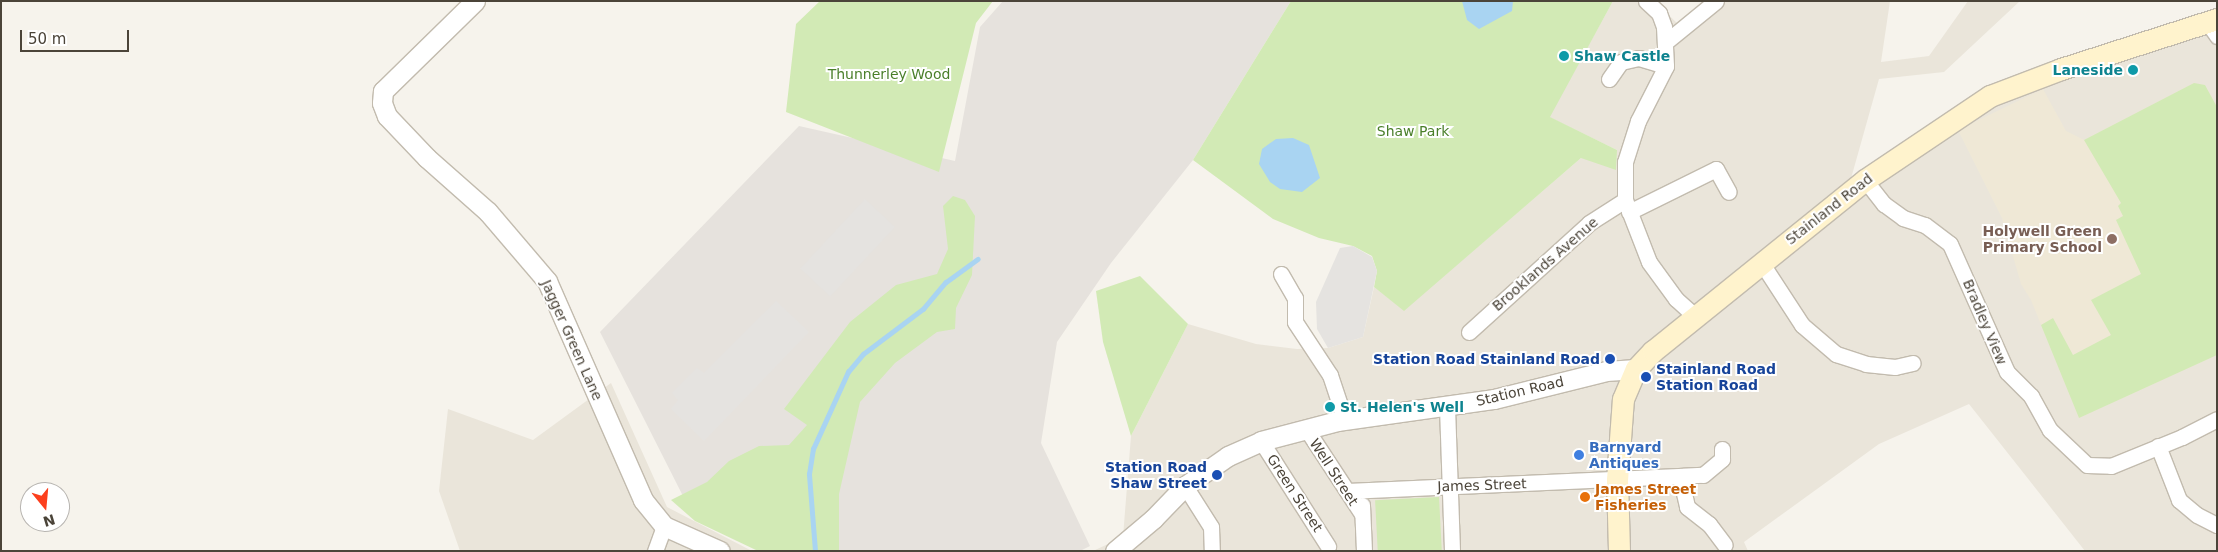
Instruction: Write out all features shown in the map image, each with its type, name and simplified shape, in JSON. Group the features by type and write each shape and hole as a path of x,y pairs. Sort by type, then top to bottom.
{"main road":[{"name":"Stainland Road","path":"1619,551 1617,480 1623,399 1636,369 1653,350 1865,180 1990,96 2061,69 2214,26"}],"street":[{"name":"Jagger Green Lane","path":"475,1 383,91 382,103 387,116 427,158 488,212 548,281 642,500 664,526 720,551"},
{"path":"1646,1 1659,13 1667,41 1666,66 1638,121 1625,162 1627,206 1650,262 1676,299 1696,317"},
{"path":"1667,41 1716,1"},
{"path":"1609,79 1621,62 1639,58 1666,66"},
{"name":"Brooklands Avenue","path":"1469,332 1589,222 1716,169 1729,192"},
{"name":"Bradley View","path":"1865,180 1890,209 1903,218 1925,226 1950,244 2007,372 2031,396 2050,430 2087,465 2111,466 2217,419"},
{"path":"1761,262 1802,325 1836,354 1866,364 1896,367 1912,363"},
{"path":"1281,274 1295,298 1294,322 1330,375 1345,420"},
{"name":"Station Road","path":"1115,551 1154,519 1185,486 1228,456 1261,441 1345,420 1447,407 1606,371 1636,369"},
{"path":"1447,407 1452,551"},
{"name":"Well Street","path":"1307,430 1354,490 1362,514 1364,551"},
{"name":"Green Street","path":"1261,441 1328,546"},
{"path":"2158,446 2179,500 2197,515 2217,525"},
{"name":"James Street","path":"1354,490 1703,475 1722,459 1722,449"},
{"path":"1680,476 1687,507 1709,524 1725,545"},
{"path":"1185,486 1211,527 1212,551"},
{"path":"655,551 664,526"}],"shaded area":[{"path":"1003,1 1291,1 1193,160 1111,263 1057,342 1041,443 1090,546 1080,551 764,551 686,502 600,332 799,126 955,161 980,27"},
{"path":"1613,1 1654,1 1678,24 1706,1 1890,1 1881,62 1929,56 1968,1 2020,1 1944,72 1879,79 1850,182 1991,89 2217,19 2217,551 2085,551 1969,404 1879,444 1744,542 1748,551 1093,551 1123,537 1131,436 1188,324 1256,344 1297,349 1328,348 1363,337 1374,287 1404,310 1581,158 1617,150 1549,117"},
{"name":"Holywell Green Primary School","path":"2194,83 2205,85 2217,107 2217,355 2079,418 2031,300 2021,284 2002,218 1958,130 2043,89 2066,131 2084,140"},
{"path":"865,199 895,227 830,296 800,268"},
{"path":"1353,246 1372,257 1377,271 1363,337 1328,348 1317,329 1316,302 1340,248"},
{"path":"776,301 809,332 704,441 671,409 678,400 672,393 697,368 704,373"},
{"path":"611,383 667,507 752,551 460,551 439,491 448,409 533,440"}],"green space":[{"name":"Thunnerley Wood","path":"820,1 993,1 976,23 939,172 786,112 796,24"},
{"name":"Shaw Park","path":"1291,1 1613,1 1550,117 1617,150 1616,170 1581,158 1404,311 1374,287 1377,271 1372,256 1353,246 1319,238 1273,219 1193,160"},
{"path":"2194,83 2205,85 2217,107 2217,355 2079,418 2041,325 2053,318 2073,355 2111,335 2091,300 2141,274 2116,220 2123,216 2118,206 2121,203 2084,140"},
{"path":"953,196 965,200 975,216 972,275 956,308 955,329 937,332 895,363 860,402 839,494 839,551 758,551 695,521 671,500 707,482 729,461 759,446 789,445 807,425 784,409 850,322 896,285 937,274 948,249 943,206"},
{"path":"1140,276 1188,324 1131,436 1103,342 1096,291"},
{"path":"1439,497 1442,550 1378,551 1375,500"}],"water":[{"path":"1462,1 1513,1 1512,11 1479,29 1467,20"},
{"path":"1293,138 1309,145 1320,178 1302,192 1280,189 1270,182 1259,164 1262,149 1276,139"}],"waterway":[{"path":"815,551 809,474 813,449 848,372 863,354 923,309 946,282 978,259"}],"place":[{"name":"Shaw Castle","path":"1564,56"},
{"name":"Laneside","path":"2133,70"},
{"name":"Holywell Green Primary School","path":"2112,239"},
{"name":"Station Road Stainland Road","path":"1610,359"},
{"name":"Stainland Road Station Road","path":"1646,377"},
{"name":"St. Helen's Well","path":"1330,407"},
{"name":"Barnyard Antiques","path":"1579,455"},
{"name":"Station Road Shaw Street","path":"1217,475"},
{"name":"James Street Fisheries","path":"1585,497"}]}
